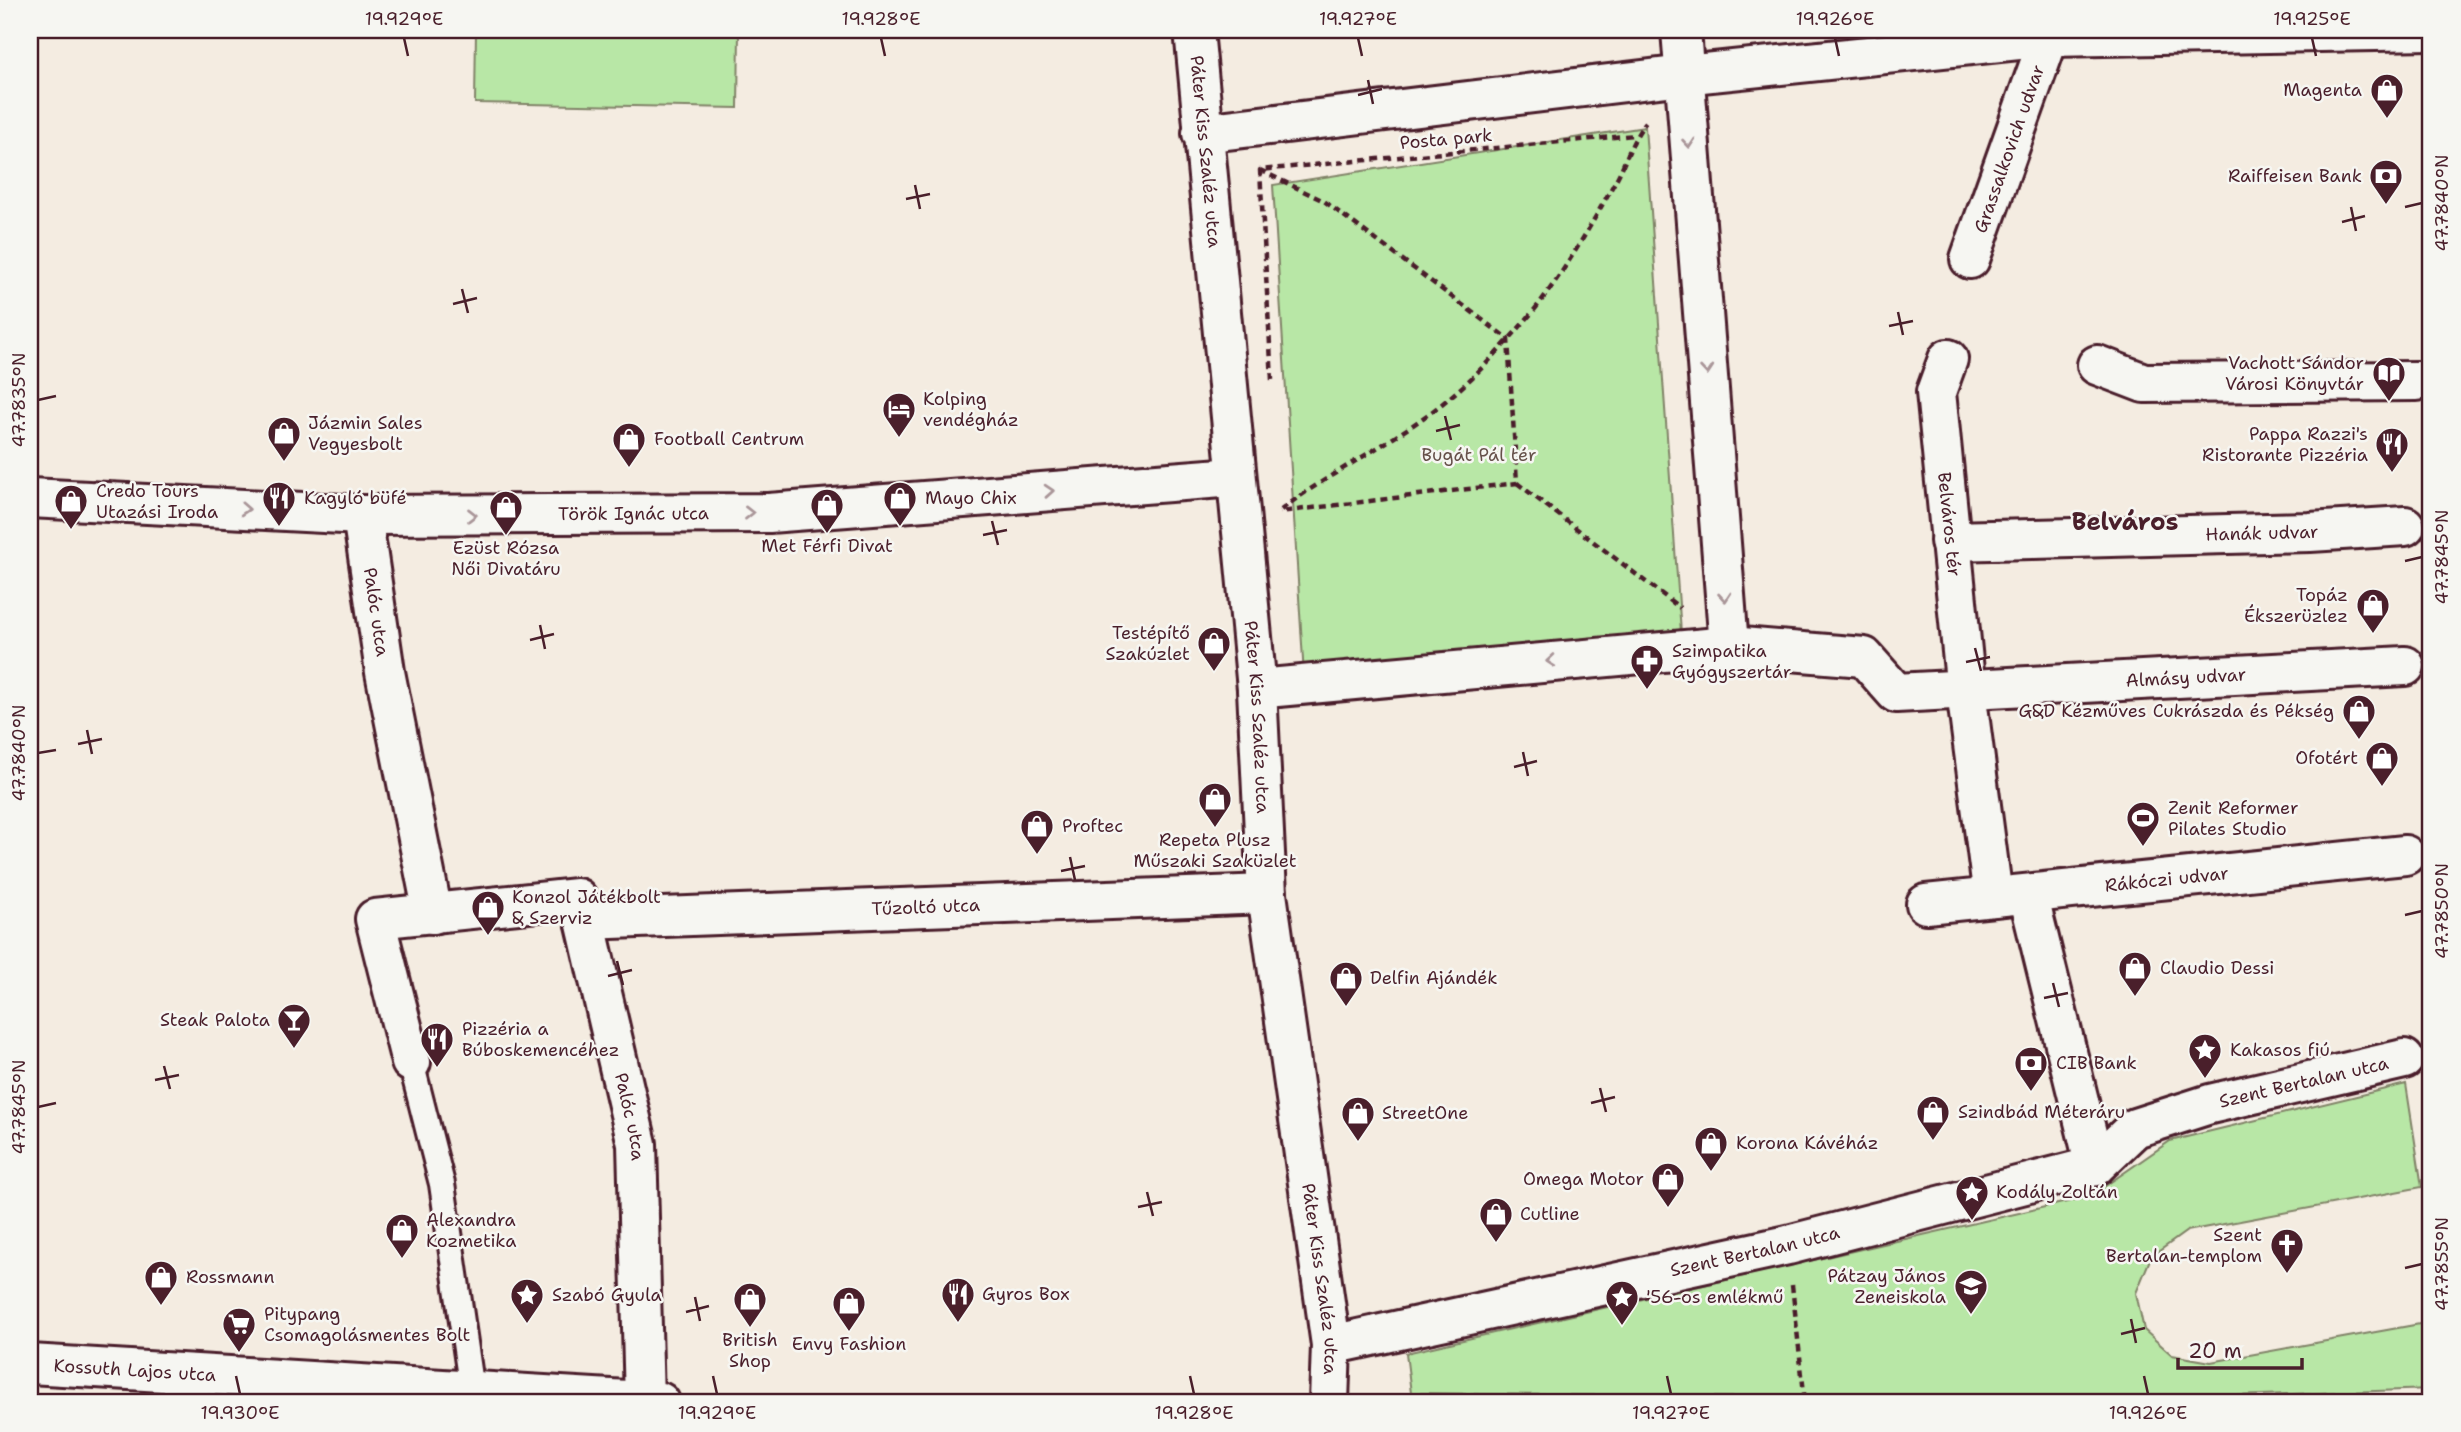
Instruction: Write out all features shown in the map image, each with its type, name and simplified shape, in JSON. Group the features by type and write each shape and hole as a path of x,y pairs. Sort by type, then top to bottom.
{"street":[{"name":"Páter Kiss Szaléz utca","path":"1194,30 1257,689 1267,894 1331,1345 1329,1402"},
{"path":"1681,30 1729,646"},
{"path":"1202,132 2049,33 2431,30"},
{"name":"Grassalkovich udvar","path":"1970,259 2049,33"},
{"name":"Belváros tér","path":"1948,359 1936,392 1966,691 2010,895"},
{"path":"2097,365 2144,383 2417,381"},
{"name":"Török Ignác utca","path":"30,498 362,515 769,513 1235,477"},
{"name":"Palóc utca","path":"362,515 385,672 433,914"},
{"name":"Hanák udvar","path":"1951,541 2310,532 2405,526"},
{"path":"1257,689 1729,646 1864,657 1896,693 1966,691"},
{"name":"Almásy udvar","path":"1966,691 2405,666"},
{"name":"Rákóczi udvar","path":"1926,904 2405,855"},
{"name":"Tűzoltó utca","path":"585,920 1267,894"},
{"path":"2010,895 2095,1166"},
{"path":"411,1062 375,919 577,898 585,920"},
{"name":"Palóc utca","path":"585,920 637,1144 652,1402"},
{"name":"Szent Bertalan utca","path":"1331,1345 1788,1245 2095,1166 2134,1128 2210,1104 2404,1059"},
{"name":"Kossuth Lajos utca","path":"30,1364 472,1391 545,1399 652,1402"}],"lane":[{"path":"411,1062 442,1184 472,1391"}],"path":[{"path":"1279,512 1314,484 1423,418 1483,367 1534,310 1580,247 1622,169 1635,135 1684,75"},
{"name":"Posta park","path":"1260,170 1635,135"},
{"path":"1272,389 1260,170 1324,201 1508,338 1517,483"},
{"path":"1279,512 1517,483 1729,646"},
{"path":"1278,498 1280,525"},
{"path":"1788,1245 1805,1402"}],"green space":[{"path":"476,30 739,30 738,108 475,103"},
{"name":"Bugát Pál tér","path":"1645,127 1681,633 1304,676 1273,185"},
{"path":"2406,1084 2422,1187 2187,1231 2151,1257 2136,1293 2144,1330 2172,1355 2211,1362 2431,1322 2431,1389 2069,1402 1411,1393 1406,1353 2089,1197 2170,1141"}],"place":[{"name":"Magenta","path":"2387,120"},
{"name":"Raiffeisen Bank","path":"2386,206"},
{"name":"Vachott Sándor Városi Könyvtár","path":"2389,403"},
{"name":"Kolping vendégház","path":"899,439"},
{"name":"Jázmin Sales Vegyesbolt","path":"284,463"},
{"name":"Football Centrum","path":"629,469"},
{"name":"Pappa Razzi's Ristorante Pizzéria","path":"2392,474"},
{"name":"Kagyló büfé","path":"279,528"},
{"name":"Mayo Chix","path":"900,528"},
{"name":"Credo Tours Utazási Iroda","path":"71,531"},
{"name":"Met Férfi Divat","path":"827,535"},
{"name":"Ezüst Rózsa Női Divatáru","path":"506,537"},
{"name":"Topáz Ékszerüzlez","path":"2373,635"},
{"name":"Testépítő Szakúzlet","path":"1214,673"},
{"name":"Szimpatika Gyógyszertár","path":"1647,691"},
{"name":"G&D Kézműves Cukrászda és Pékség","path":"2359,741"},
{"name":"Ofotért","path":"2382,788"},
{"name":"Repeta Plusz Műszaki Szaküzlet","path":"1215,829"},
{"name":"Zenit Reformer Pilates Studio","path":"2143,848"},
{"name":"Proftec","path":"1037,856"},
{"name":"Konzol Játékbolt & Szerviz","path":"488,937"},
{"name":"Claudio Dessi","path":"2135,998"},
{"name":"Delfin Ajándék","path":"1346,1008"},
{"name":"Steak Palota","path":"294,1050"},
{"name":"Pizzéria a Búboskemencéhez","path":"437,1069"},
{"name":"Kakasos fiú","path":"2205,1080"},
{"name":"CIB Bank","path":"2031,1093"},
{"name":"Szindbád Méteráru","path":"1933,1142"},
{"name":"StreetOne","path":"1358,1143"},
{"name":"Korona Kávéház","path":"1711,1173"},
{"name":"Omega Motor","path":"1668,1209"},
{"name":"Kodály Zoltán","path":"1972,1222"},
{"name":"Cutline","path":"1496,1244"},
{"name":"Alexandra Kozmetika","path":"402,1260"},
{"name":"Szent Bertalan-templom","path":"2287,1275"},
{"name":"Rossmann","path":"161,1307"},
{"name":"Pátzay János Zeneiskola","path":"1971,1316"},
{"name":"Gyros Box","path":"958,1324"},
{"name":"Szabó Gyula","path":"527,1325"},
{"name":"'56-os emlékmű","path":"1622,1327"},
{"name":"British Shop","path":"750,1329"},
{"name":"Envy Fashion","path":"849,1333"},
{"name":"Pitypang Csomagolásmentes Bolt","path":"239,1354"}],"district":[{"name":"Belváros","path":"2125,522"}]}
